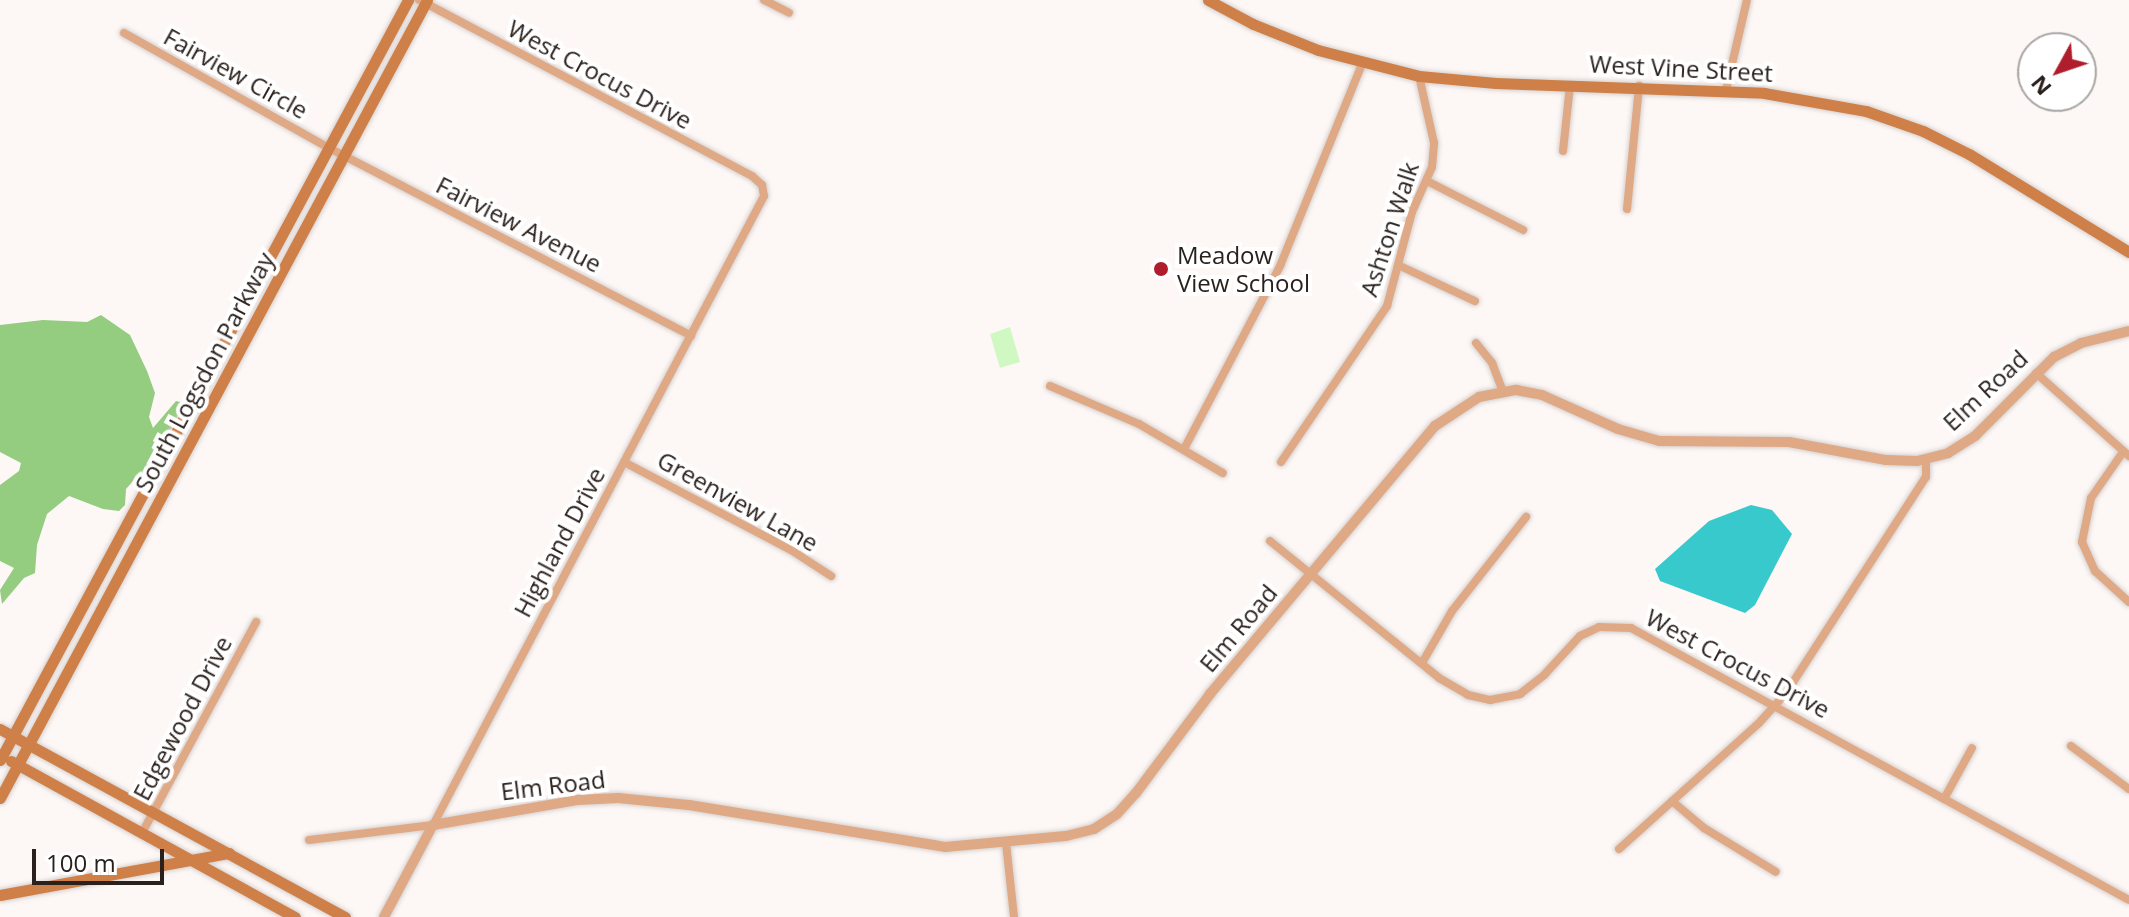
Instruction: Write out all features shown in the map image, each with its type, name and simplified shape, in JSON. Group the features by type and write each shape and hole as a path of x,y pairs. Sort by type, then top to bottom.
{"main road":[{"name":"South Logsdon Parkway","path":"1,757 408,0"},
{"name":"West Vine Street","path":"1208,0 1293,41 1362,64 1419,76 1570,86 1726,90 1841,104 1913,127 1998,170 2129,252"},
{"name":"South Logsdon Parkway","path":"0,798 262,313 424,1"},
{"path":"0,729 345,917"},
{"path":"1,757 295,917"},
{"path":"0,895 229,853"}],"street":[{"path":"764,0 789,13"},
{"path":"1726,90 1747,0"},
{"name":"West Crocus Drive","path":"424,1 752,176 762,185"},
{"name":"Fairview Circle","path":"124,33 329,148"},
{"path":"1184,449 1280,266 1362,64"},
{"name":"Ashton Walk","path":"1281,462 1387,306 1412,212 1432,167 1434,143 1419,76"},
{"path":"1563,151 1570,86"},
{"path":"1627,209 1639,86"},
{"name":"Fairview Avenue","path":"329,148 691,336"},
{"path":"1427,181 1523,230"},
{"name":"Highland Drive","path":"384,917 748,229 764,196 762,185"},
{"path":"1398,265 1475,301"},
{"path":"244,305 262,313"},
{"name":"Elm Road","path":"309,840 433,825 577,800 618,798 689,805 945,847 1080,834 1117,814 1220,683 1435,426 1467,402 1503,391 1544,396 1618,429 1659,441 1690,444 1789,442 1886,460 1926,459 1948,453 1975,436 2036,373 2067,349 2129,331"},
{"path":"1476,343 1492,363 1503,391"},
{"path":"2036,373 2126,454 2091,498 2082,542 2095,571 2129,602"},
{"path":"1050,386 1139,424 1223,473"},
{"path":"173,439 188,447"},
{"path":"1619,849 1776,706 1926,477 1926,459"},
{"name":"Greenview Lane","path":"624,462 791,550 831,576"},
{"path":"1422,663 1452,611 1526,517"},
{"name":"West Crocus Drive","path":"1270,541 1422,663 1468,695 1500,700 1529,689 1580,636 1599,627 1620,625 1642,631 2129,900"},
{"name":"Edgewood Drive","path":"142,833 256,622"},
{"path":"2071,746 2129,789"},
{"path":"1944,799 1972,748"},
{"path":"1672,801 1704,828 1776,872"},
{"path":"1006,843 1014,917"}],"green space":[{"path":"101,315 130,335 147,371 155,393 149,417 153,428 176,401 185,403 144,481 134,480 126,489 125,505 119,511 103,509 69,496 47,514 37,545 35,573 24,578 2,604 0,590 14,568 0,561 0,485 19,471 21,463 0,452 0,325 43,320 87,322"},
{"path":"1010,327 1020,362 1000,368 990,334"}],"water":[{"path":"1751,505 1772,510 1792,534 1755,605 1745,613 1660,581 1655,569 1709,521"}],"place":[{"name":"Meadow View School","path":"1161,269"}]}
